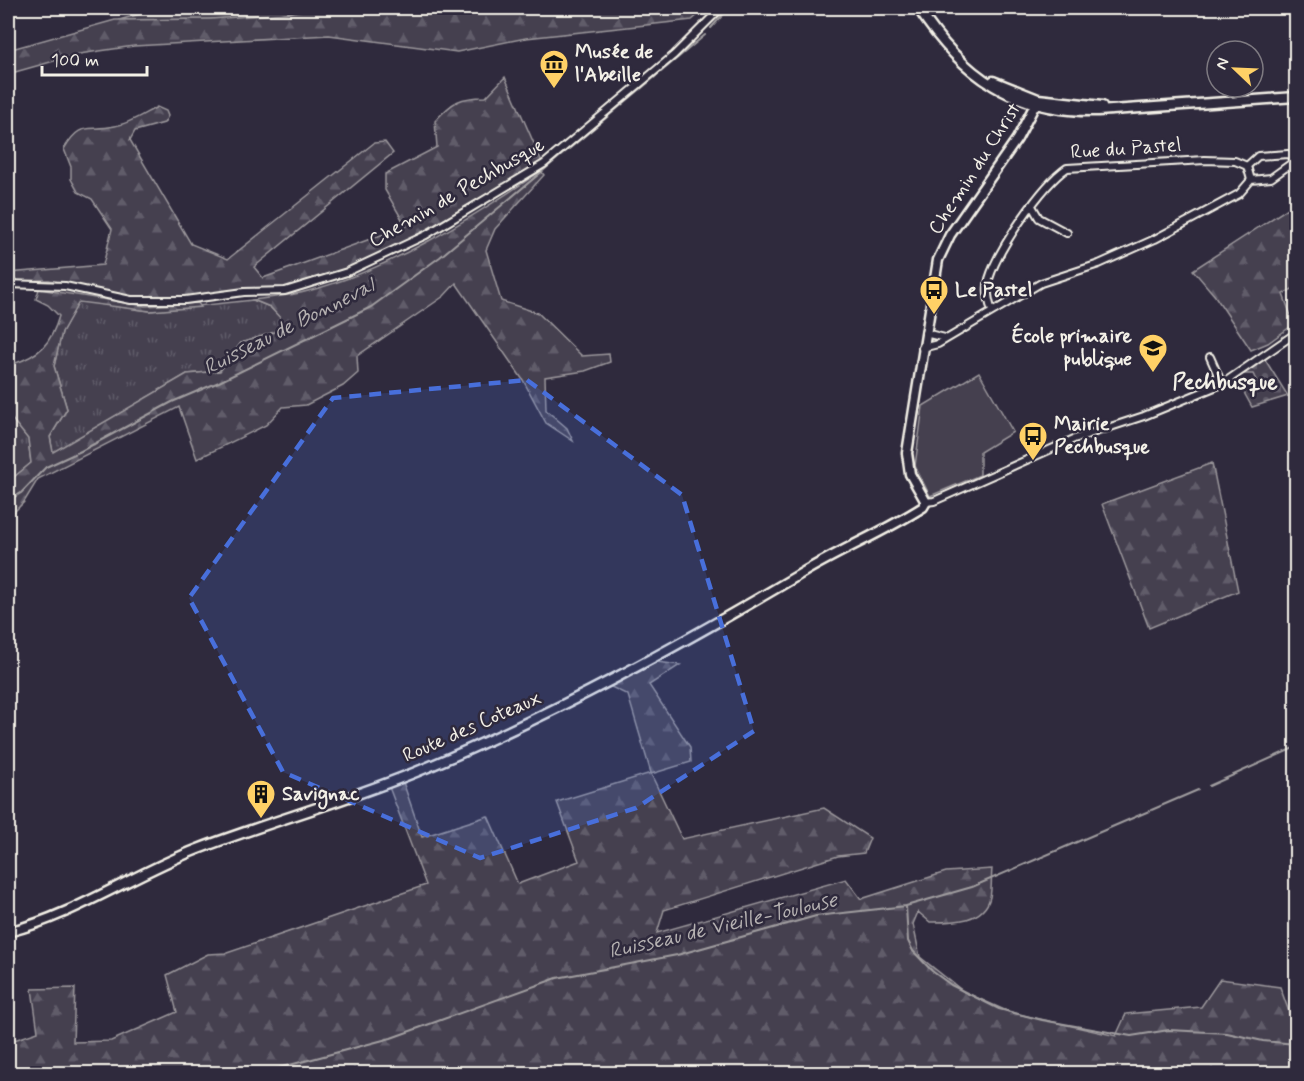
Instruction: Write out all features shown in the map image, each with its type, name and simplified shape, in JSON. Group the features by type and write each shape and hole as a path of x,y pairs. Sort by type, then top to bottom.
{"street":[{"name":"Chemin de Pechbusque","path":"8,285 65,286 131,300 185,300 244,292 285,291 347,272 426,235 544,164 704,27 721,8"},
{"path":"918,8 947,46 970,69 1037,102 1129,107 1296,97"},
{"name":"Chemin du Christ","path":"926,502 912,481 907,462 935,271 944,246 1017,139 1037,102"},
{"path":"922,348 938,344 1041,283 1099,264 1155,239 1239,194 1251,180 1271,178 1296,159 1287,154 1258,156 1247,166 1251,180"},
{"name":"Rue du Pastel","path":"992,311 988,298 989,278 1032,206 1061,172 1072,167 1205,160 1235,161 1247,166"},
{"path":"1032,206 1039,218 1067,233"},
{"path":"926,502 934,501 1074,439 1143,416 1222,384 1296,331"},
{"path":"925,333 946,338"},
{"path":"1210,357 1222,384"},
{"name":"Route des Coteaux","path":"8,932 40,923 75,908 169,860 371,789 488,741 724,619 835,554 899,523 923,507 926,502"}],"highlighted area":[{"path":"527,380 682,495 754,731 636,808 480,858 283,772 189,598 333,398"}],"green space":[{"path":"161,8 313,8 241,18 119,20"},
{"path":"313,8 706,8 692,20 526,38 457,52 329,35 134,46 79,54 8,74 8,50 115,20 211,19 288,13"},
{"path":"505,77 542,162 391,250 348,270 272,291 161,299 128,296 49,280 8,281 8,273 103,265 112,229 92,199 78,192 71,179 71,167 64,149 80,131 120,125 157,107 166,111 168,116 164,123 135,131 130,140 191,244 228,259 374,143 385,142 393,153 254,267 263,278 406,226 385,190 385,174 437,147 435,121 452,105 463,99 486,97"},
{"path":"541,171 544,175 495,229 486,250 501,301 538,313 582,356 609,354 610,362 585,371 545,377 546,410 567,428 573,441 546,423 523,380 456,283 444,296 357,356 358,373 343,386 306,405 283,407 266,425 197,459 179,407 38,479 24,502 8,518 8,482 31,463 28,439 8,414 8,359 13,364 30,357 43,347 52,334 59,316 48,305 36,299 39,289 145,306 198,303 201,307 150,311 79,302 62,332 54,366 67,409 50,437 53,452 187,374 220,371 241,343 275,332 283,321 270,307 253,300 308,291 369,270 429,241 487,207"},
{"path":"1296,203 1294,252 1296,287 1283,294 1294,324 1268,343 1251,350 1215,296 1193,270"},
{"path":"253,300 270,307 284,321 275,332 241,343 220,371 187,374 53,453 50,437 67,409 54,366 62,332 79,301 150,311"},
{"path":"1264,358 1288,396 1252,407 1242,389 1258,384 1253,374 1244,374"},
{"path":"979,372 1013,432 980,452 980,475 930,496 915,466 923,406"},
{"path":"8,414 28,439 31,463 8,482"},
{"path":"1212,463 1238,591 1149,628 1102,504"},
{"path":"657,662 680,665 649,685 690,747 691,762 651,774 682,839 824,808 870,838 864,853 838,856 664,910 657,933 846,879 861,899 946,872 992,869 990,897 987,906 981,912 957,921 930,922 918,912 913,924 920,957 964,992 1009,1012 1116,1036 1126,1014 1201,1007 1220,979 1280,987 1296,1031 1296,1073 8,1073 8,1042 38,1032 32,989 75,988 73,1042 111,1041 177,1012 167,975 208,954 227,953 426,885 389,787 403,782 422,837 488,816 518,884 579,861 557,802 651,773 628,695 609,686"}],"waterway":[{"name":"Ruisseau de Bonneval","path":"711,28 729,8"},
{"name":"Ruisseau de Bonneval","path":"8,501 21,493 46,467 81,451 172,402 219,382 371,307 440,257 705,35"},
{"path":"1209,786 1296,747"},
{"path":"906,906 972,887 1198,790"},
{"name":"Ruisseau de Vieille-Toulouse","path":"256,1074 391,1038 557,978 677,955 816,916 906,906 908,941 913,951 932,971 951,985 999,1009 1042,1020 1131,1036 1169,1030 1227,1033 1263,1041 1296,1044"}],"place":[{"name":"Musée de l'Abeille","path":"554,90"},
{"name":"Le Pastel","path":"934,316"},
{"name":"École primaire publique","path":"1153,374"},
{"name":"Mairie Pechbusque","path":"1033,462"},
{"name":"Savignac","path":"261,820"}],"district":[{"name":"Pechbusque","path":"1225,383"}]}
